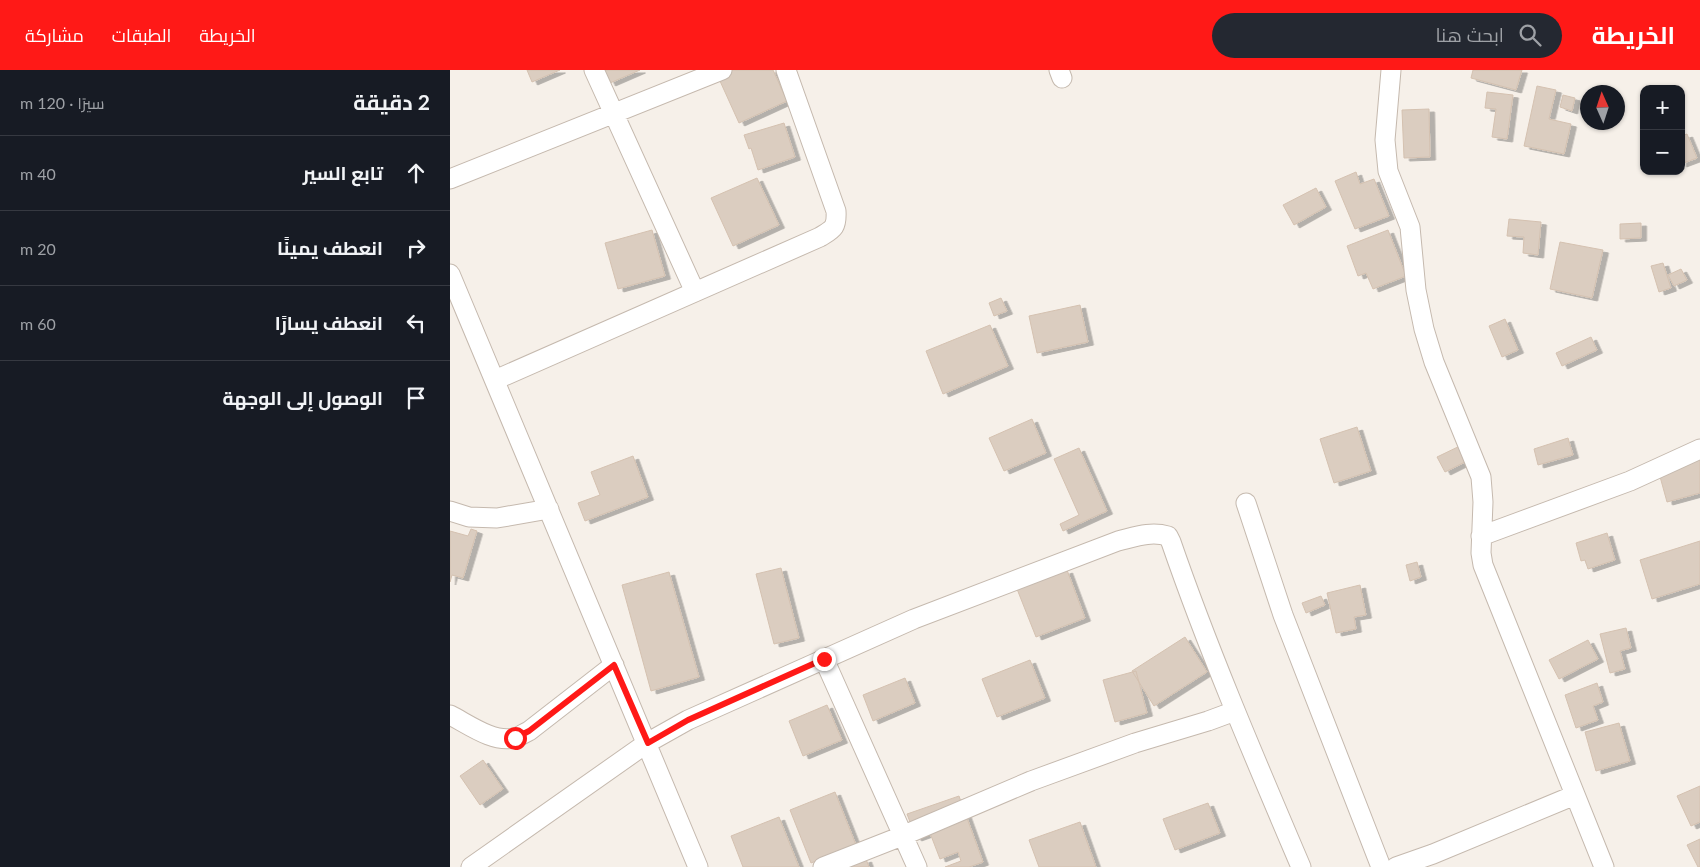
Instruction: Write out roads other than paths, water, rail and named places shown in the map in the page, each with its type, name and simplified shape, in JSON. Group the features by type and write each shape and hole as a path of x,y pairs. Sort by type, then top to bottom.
{"street":[{"path":"594,70 695,292"},
{"path":"450,179 722,70"},
{"path":"495,380 830,231 837,222 836,211 786,70"},
{"path":"1391,70 1385,140 1388,171 1410,227 1416,290 1424,329 1434,362 1482,477 1481,553 1487,577 1604,867"},
{"path":"450,274 648,743 698,867"},
{"path":"1481,536 1630,481 1700,449"},
{"path":"1246,503 1284,615 1381,867"},
{"path":"450,511 469,517 497,518 549,509"},
{"path":"471,867 648,743 688,720 914,619 1118,541 1148,534 1158,534 1168,536 1171,542 1235,711 1301,867"},
{"path":"824,659 917,867"},
{"path":"450,716 483,732 503,739 515,738 529,731 614,665"},
{"path":"824,867 1040,778 1135,743 1235,711"},
{"path":"1396,867 1433,854 1575,795"}]}
